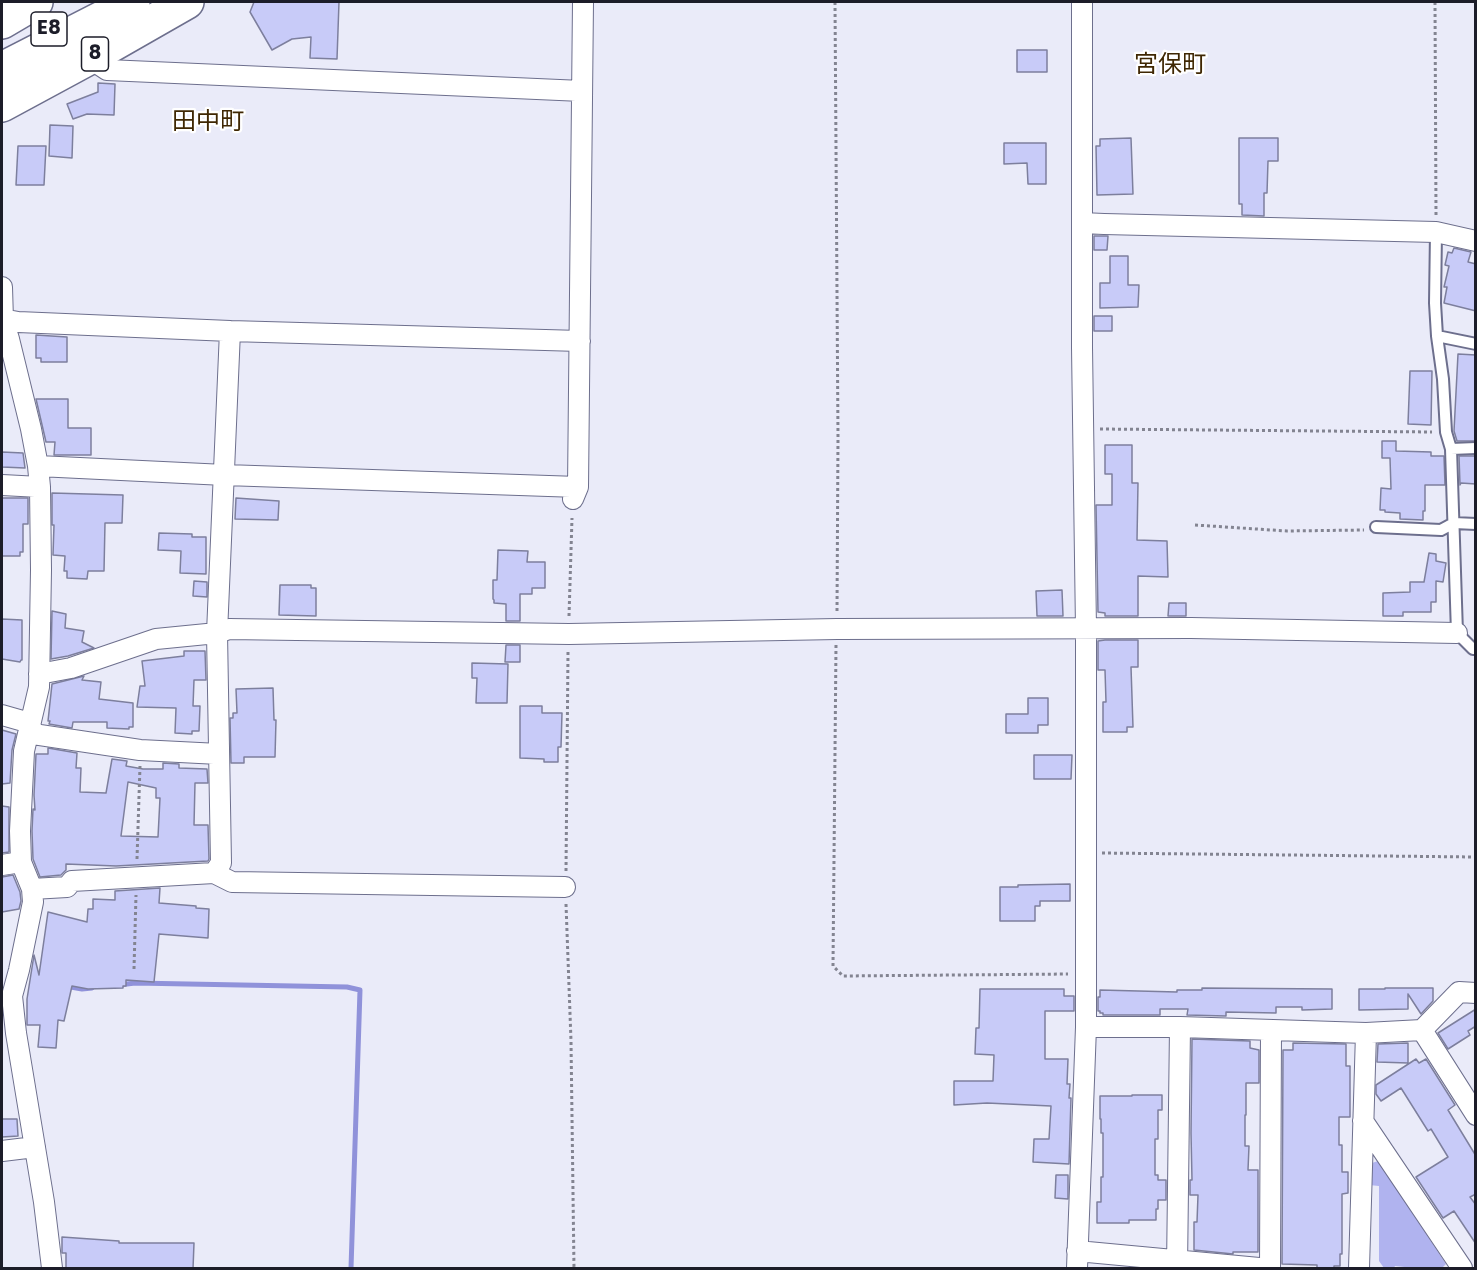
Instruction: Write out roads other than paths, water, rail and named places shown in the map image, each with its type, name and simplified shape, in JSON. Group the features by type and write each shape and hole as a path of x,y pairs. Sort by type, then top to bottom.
{"highway":[{"path":"2,9 13,2"},
{"name":"E8","path":"2,22 36,2"},
{"name":"E8","path":"2,57 96,2"},
{"path":"2,69 133,2"},
{"name":"8","path":"2,105 187,2"},
{"path":"2,128 89,58"}],"street":[{"path":"38,465 576,493 580,341 583,2"},
{"path":"1082,2 1086,1027 1077,1260 1259,1269"},
{"path":"89,58 106,70 582,91"},
{"path":"1082,223 1436,232 1476,241"},
{"path":"2,287 2,320 9,339 38,465 41,570 39,687 24,751 20,831 11,864 32,889 33,902 12,996 9,1033 35,1147 52,1269"},
{"path":"2,320 230,332 580,341"},
{"path":"214,873 221,863 217,633 230,332"},
{"path":"2,485 40,487"},
{"path":"39,674 71,668 156,639 217,633 229,629 568,634 837,629 1191,628 1457,633"},
{"path":"2,715 30,723"},
{"path":"30,723 33,734 140,750 219,754"},
{"path":"32,889 67,887 72,881 214,873 232,882 565,887"},
{"path":"1086,1027 1180,1027 1366,1033 1422,1030 1459,992 1476,993"},
{"path":"1177,1264 1180,1027"},
{"path":"1270,1269 1271,1030"},
{"path":"1422,1030 1476,1115"},
{"path":"1359,1269 1366,1033"},
{"path":"1363,1121 1462,1269"},
{"path":"2,1152 35,1147"}],"lane":[{"path":"1436,232 1435,303 1446,432 1451,449 1457,633 1476,650"},
{"path":"1437,336 1476,344"},
{"path":"1451,449 1476,448"},
{"path":"1376,527 1441,530 1454,523 1476,524"}],"waterway":[{"path":"119,985 135,983 347,987 360,990 351,1268"},
{"path":"65,986 92,988"}],"district":[{"name":"宮保町","path":"1170,66"},
{"name":"田中町","path":"208,123"}]}
